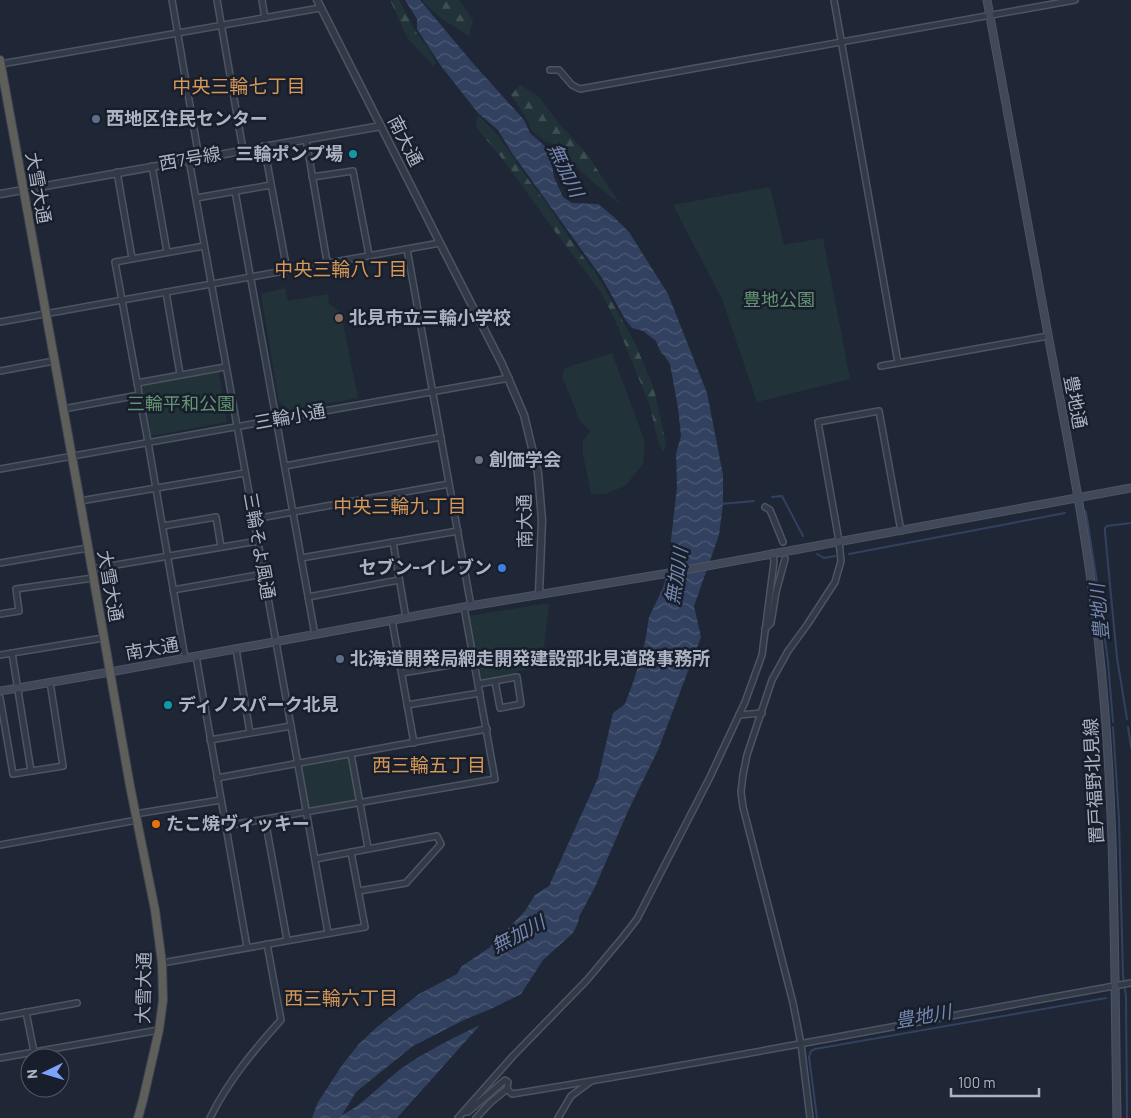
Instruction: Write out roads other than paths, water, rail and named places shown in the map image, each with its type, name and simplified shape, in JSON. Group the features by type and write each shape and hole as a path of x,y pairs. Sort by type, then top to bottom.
{"highway":[{"name":"大雪大通","path":"0,62 136,817 155,910 162,963 163,1000 159,1030 138,1118"}],"main road":[{"name":"豊地通","path":"987,0 1078,498"},
{"path":"539,594 668,573 1131,488"},
{"name":"置戸福野北見線","path":"1078,498 1092,588 1105,710 1118,986 1117,1118"},
{"name":"南大通","path":"0,691 539,594"}],"street":[{"path":"172,0 199,158"},
{"path":"217,0 243,150"},
{"path":"262,0 265,18"},
{"name":"南大通","path":"317,0 509,378 524,415 538,473 542,520 539,594"},
{"path":"834,0 898,363"},
{"path":"550,70 559,70 572,85 580,89 842,43 1052,2 1076,0"},
{"path":"0,62 178,34 320,8"},
{"name":"西7号線","path":"0,194 381,126"},
{"path":"306,139 327,262"},
{"path":"264,146 287,270"},
{"name":"三輪そよ風通","path":"189,160 328,933"},
{"path":"152,166 167,252"},
{"path":"312,177 353,171 369,255"},
{"path":"117,172 132,258"},
{"path":"196,198 271,185"},
{"path":"235,191 315,635"},
{"path":"0,322 440,243"},
{"path":"185,658 148,442 114,262 204,246"},
{"path":"225,826 495,779 474,661 458,531 407,248"},
{"path":"166,292 180,374"},
{"path":"881,366 1048,336"},
{"path":"0,371 54,361"},
{"path":"137,383 226,367"},
{"name":"三輪小通","path":"0,468 509,378"},
{"path":"63,409 139,395"},
{"path":"810,1118 801,1044 793,1003 743,807 741,792 747,756 772,680 788,651 836,582 841,561 818,422 879,411 901,531"},
{"path":"284,466 441,437"},
{"path":"80,501 245,473"},
{"path":"254,519 449,484"},
{"path":"765,507 770,510 783,542"},
{"path":"163,526 216,517 221,547"},
{"path":"301,558 458,531"},
{"path":"92,569 258,541"},
{"path":"393,542 406,618"},
{"path":"0,563 88,548"},
{"path":"458,1118 513,1056 587,980 637,919 710,777 745,702 762,655 774,562 770,554"},
{"path":"765,629 771,623 776,592 785,559"},
{"path":"174,590 264,574"},
{"path":"0,614 19,611 16,589 93,578"},
{"path":"308,597 399,580"},
{"path":"392,620 414,742"},
{"path":"0,655 104,638"},
{"path":"236,649 250,733"},
{"path":"12,653 31,771"},
{"path":"196,656 247,947"},
{"path":"402,673 474,661"},
{"path":"478,684 517,677 521,704 500,708 495,681"},
{"path":"0,698 13,774 63,766 50,682"},
{"path":"407,705 480,693"},
{"path":"739,715 762,713"},
{"path":"210,740 291,726"},
{"path":"217,778 486,730"},
{"path":"351,754 368,848"},
{"path":"0,845 221,800"},
{"path":"265,819 287,940"},
{"path":"315,859 437,836 441,844 406,883 359,891"},
{"path":"162,963 365,927 351,852"},
{"path":"210,1118 219,1100 252,1052 281,1020 268,944"},
{"path":"507,1089 512,1094 590,1081 1129,984"},
{"path":"0,1017 77,1003"},
{"path":"26,1012 33,1048"},
{"path":"57,1048 159,1030"},
{"path":"0,1058 20,1054"},
{"path":"464,1112 468,1112 505,1080 508,1082 507,1089 476,1118"},
{"path":"558,1118 571,1096 590,1081"}],"water":[{"name":"無加川","path":"405,0 420,0 524,120 530,133 548,149 556,149 579,178 566,172 563,164 551,152 554,177 563,197 572,203 598,204 629,232 668,294 707,393 723,475 723,504 719,535 694,606 701,637 658,750 628,811 573,933 543,960 521,994 413,1046 356,1092 342,1115 358,1105 411,1062 480,1025 397,1118 312,1118 318,1102 343,1064 359,1044 377,1027 419,994 457,974 462,966 489,948 525,911 535,895 549,886 598,778 613,713 625,704 645,642 649,617 662,590 672,561 671,540 677,487 676,454 681,436 670,364 661,353 656,341 643,331 632,328 625,319 602,278 512,153 498,130 478,113 441,66 417,29 417,19"}],"waterway":[{"path":"772,497 782,496 803,536"},
{"path":"721,504 754,501"},
{"path":"1084,510 1086,512 1100,601 1113,722"},
{"path":"849,554 1065,513"},
{"name":"豊地川","path":"1127,719 1117,658 1105,528 1107,526 1131,523"},
{"path":"817,554 824,558 835,556"},
{"path":"1113,727 1119,818 1123,976 1126,996 1127,1118"},
{"name":"豊地川","path":"1128,727 1131,747"},
{"name":"豊地川","path":"817,1118 809,1057 811,1051 815,1049 1106,998"}],"place":[{"name":"西地区住民センター","path":"96,119"},
{"name":"三輪ポンプ場","path":"353,154"},
{"name":"北見市立三輪小学校","path":"339,318"},
{"name":"創価学会","path":"479,460"},
{"name":"セブン-イレブン","path":"502,568"},
{"name":"北海道開発局網走開発建設部北見道路事務所","path":"340,659"},
{"name":"ディノスパーク北見","path":"168,705"},
{"name":"たこ焼ヴィッキー","path":"156,824"}],"district":[{"name":"中央三輪七丁目","path":"239,86"},
{"name":"中央三輪八丁目","path":"341,269"},
{"name":"中央三輪九丁目","path":"400,506"},
{"name":"西三輪五丁目","path":"429,765"},
{"name":"西三輪六丁目","path":"341,998"}],"park label":[{"name":"豊地公園","path":"779,300"},
{"name":"三輪平和公園","path":"181,404"}]}
